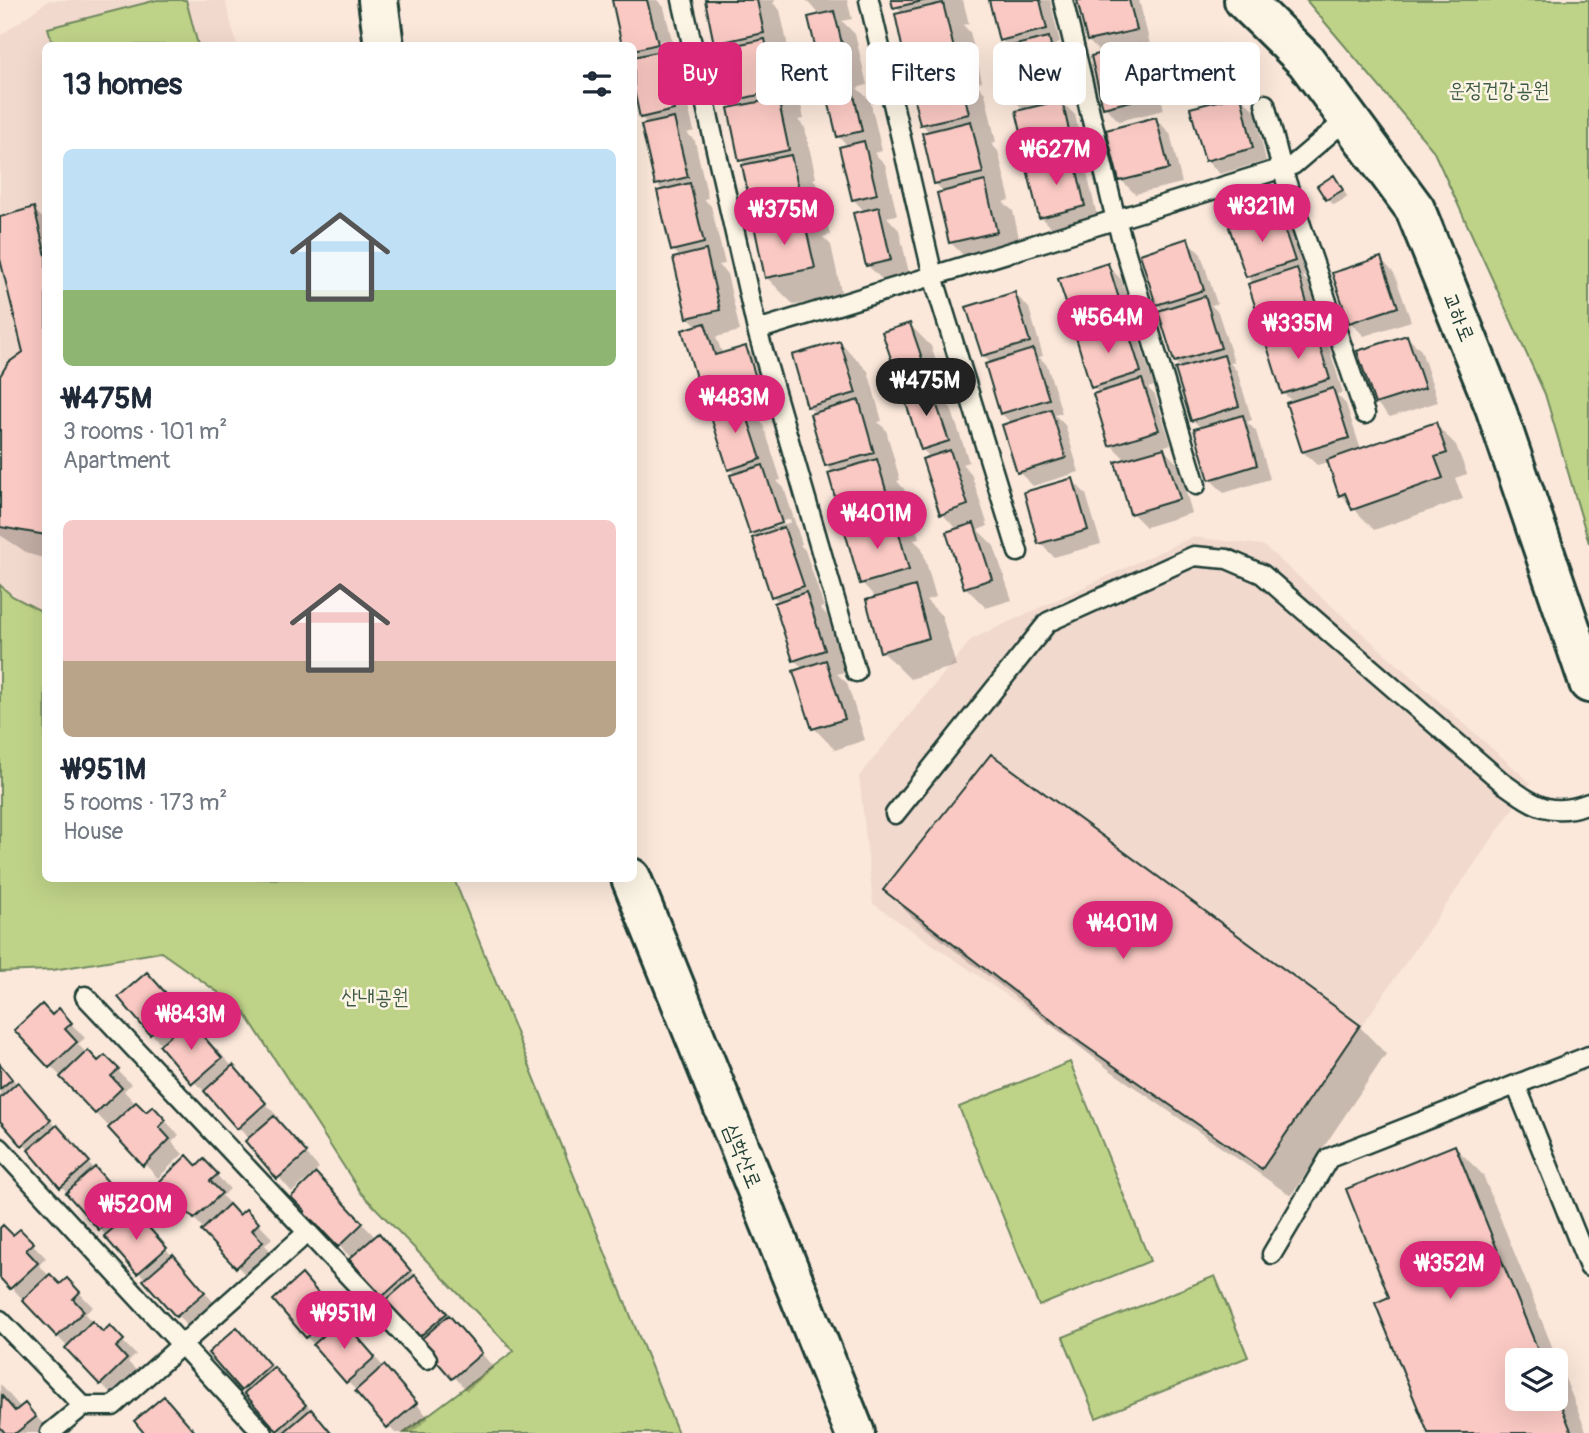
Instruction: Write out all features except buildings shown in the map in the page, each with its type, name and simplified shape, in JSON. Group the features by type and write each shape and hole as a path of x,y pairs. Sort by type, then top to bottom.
{"street":[{"path":"378,0 383,42"},
{"name":"교하로","path":"1244,0 1306,61 1415,209 1495,407 1589,683"},
{"name":"심학산로","path":"633,882 855,1433"}],"lane":[{"path":"682,0 757,330 856,672"},
{"path":"869,0 933,276 1018,552"},
{"path":"1063,0 1116,220 1196,485"},
{"path":"1265,104 1282,169 1365,414"},
{"path":"757,330 1282,169 1293,165 1348,118"},
{"path":"895,814 1048,622 1194,556 1227,559 1262,574 1503,783 1538,807 1569,811 1589,803"},
{"path":"85,996 427,1359"},
{"path":"1272,1254 1329,1158 1589,1056"},
{"path":"1516,1085 1589,1267"},
{"path":"0,1148 185,1345 263,1433"},
{"path":"50,1433 83,1406 113,1406 185,1345 308,1232"},
{"path":"0,1320 83,1406"}],"shaded area":[{"path":"49,0 225,0 236,42 42,42 42,611 12,596 0,585 0,36"},
{"path":"1192,537 1263,545 1531,783 1262,1169 873,904 859,776 972,639"}],"green space":[{"path":"157,0 186,0 197,42 52,42 48,28"},
{"name":"운정건강공원","path":"1306,0 1589,0 1589,543 1545,394 1433,150"},
{"name":"산내공원","path":"0,585 12,596 42,611 42,882 455,882 678,1433 404,1433 514,1351 361,1193 243,1010 161,952 53,970 0,972"},
{"path":"1070,1062 1150,1261 1039,1306 959,1107"},
{"path":"1215,1276 1248,1357 1096,1418 1063,1337"}]}
